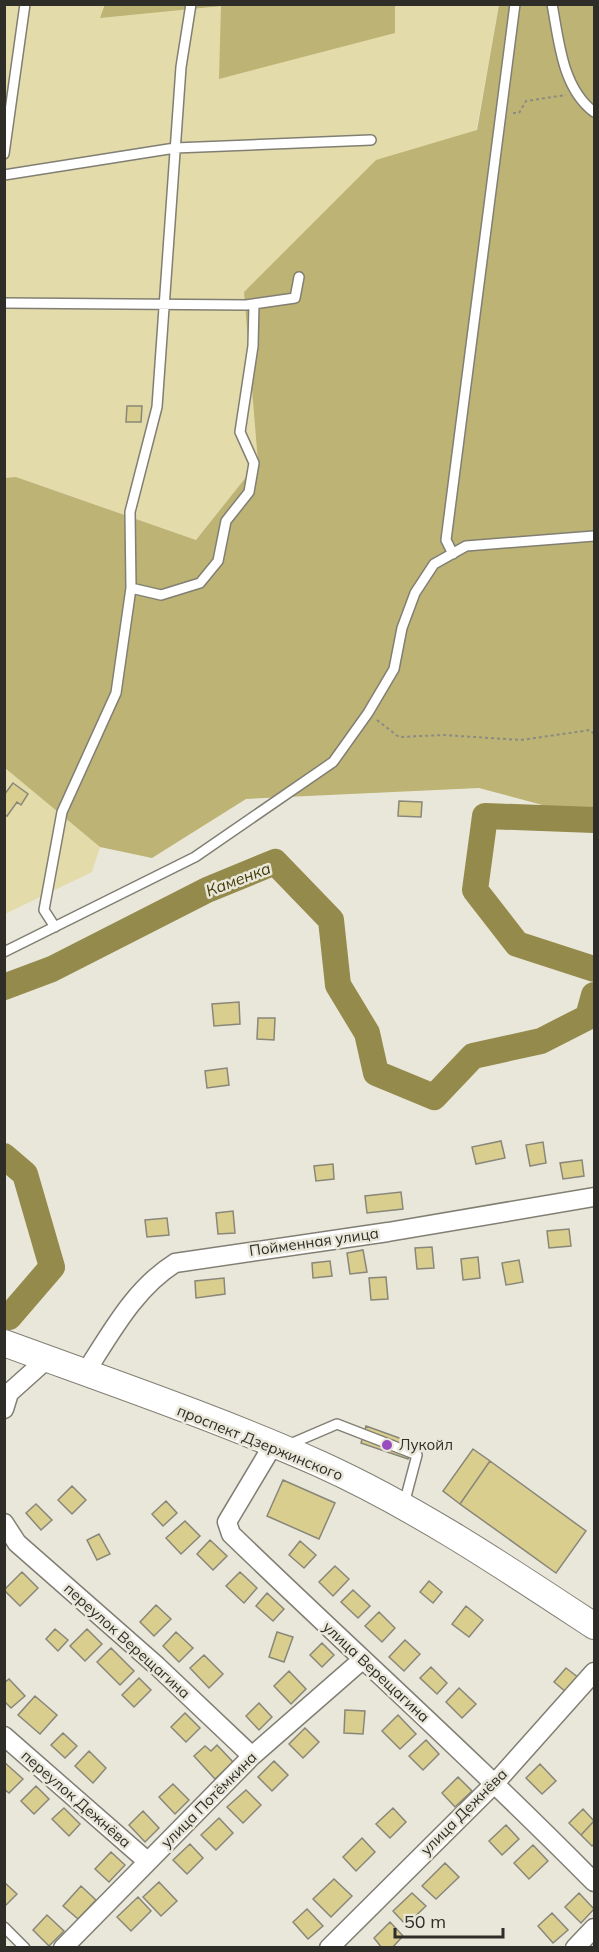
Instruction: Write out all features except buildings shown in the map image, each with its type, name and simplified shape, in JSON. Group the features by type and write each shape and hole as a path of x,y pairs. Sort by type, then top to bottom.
{"street":[{"name":"Пойменная улица","path":"85,1373 137,1294 157,1274 175,1263 388,1232 594,1197"},
{"name":"проспект Дзержинского","path":"4,1343 277,1446 403,1506 501,1564 594,1626"},
{"path":"6,1399 47,1359"},
{"name":"улица Верещагина","path":"277,1446 230,1513 227,1522 231,1534 362,1660 496,1782 594,1882"},
{"name":"переулок Верещагина","path":"4,1523 17,1543 157,1666 252,1756"},
{"name":"улица Потёмкина","path":"63,1947 252,1756 362,1660"},
{"name":"улица Дежнёва","path":"328,1947 496,1782 594,1672"},
{"name":"переулок Дежнёва","path":"4,1736 147,1861"},
{"path":"575,1947 594,1928"}],"lane":[{"path":"4,154 9,78 25,4"},
{"path":"55,927 44,910 62,812 116,693 131,588 130,512 157,407 181,67 191,4"},
{"path":"453,554 446,540 515,4"},
{"path":"552,4 561,59 577,93 594,112"},
{"path":"4,175 175,148 371,140"},
{"path":"4,303 254,304 295,298 299,277"},
{"path":"131,588 161,595 200,583 218,561 226,521 249,492 254,463 240,432 253,346 254,304"},
{"path":"4,952 195,857 333,762 368,713 394,669 402,628 415,593 434,564 466,546 594,536"},
{"path":"277,1446 337,1424 417,1455 403,1506"},
{"path":"4,1927 25,1947"}],"path":[{"path":"501,113 519,113 526,101 577,93"},
{"path":"368,713 399,737 443,735 521,740 590,730 594,734"}],"shaded area":[{"path":"105,4 395,5 395,33 219,79 221,6 100,18"},
{"path":"4,5 499,5 467,182 258,462 196,540 16,477 5,478"},
{"path":"499,5 594,5 594,819 479,788 246,799 152,858 100,847 5,768 4,478 16,477 196,540 258,462 244,292 376,160 477,130"},
{"path":"5,768 100,847 92,872 5,914"}],"waterway":[{"name":"Каменка","path":"594,820 485,816 475,890 517,944 594,969"},
{"name":"Каменка","path":"4,987 52,969 207,890 275,862 331,920 338,985 367,1033 376,1073 434,1097 473,1056 541,1041 588,1017 594,995"},
{"name":"Каменка","path":"4,1156 25,1174 52,1267 9,1317"}],"place":[{"name":"Лукойл","path":"387,1445"}]}
